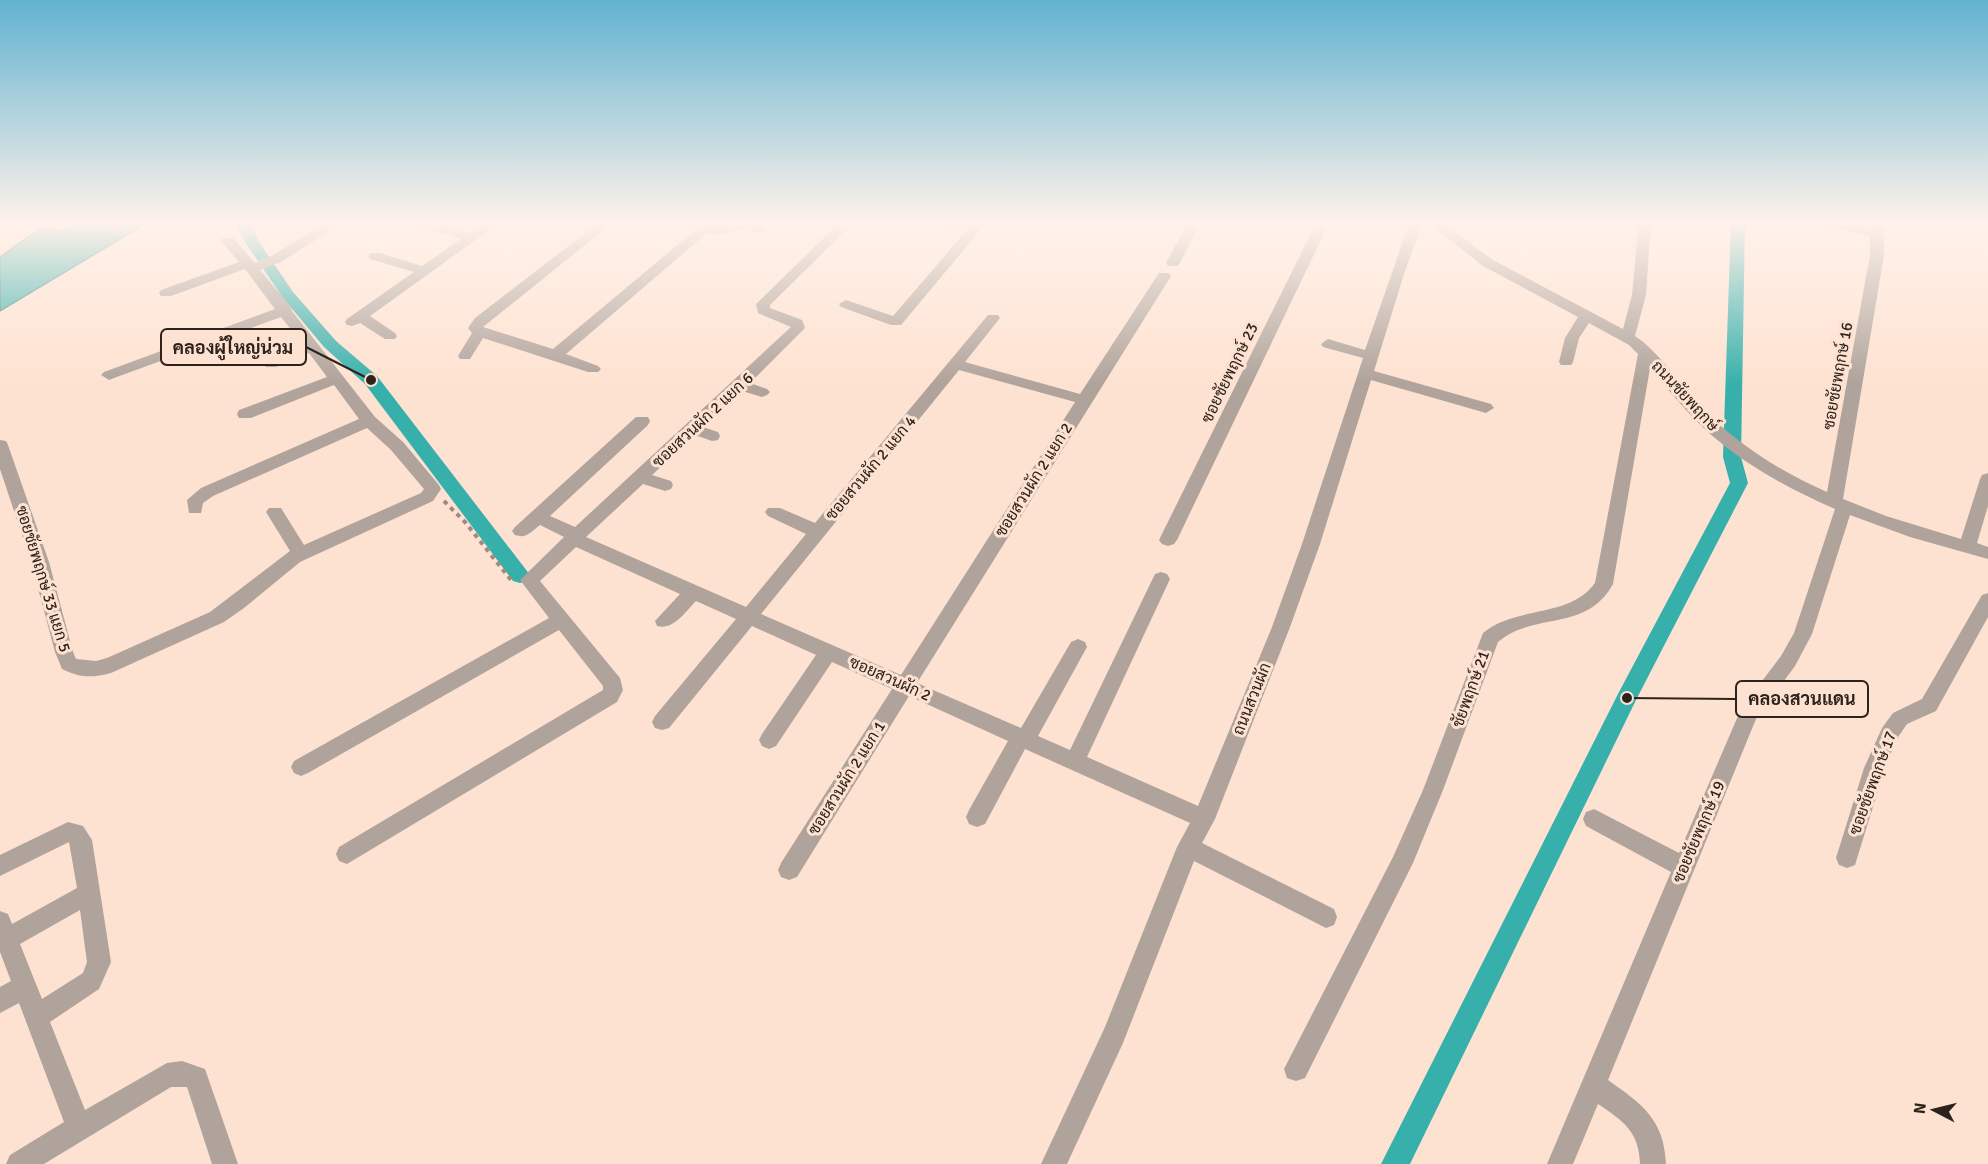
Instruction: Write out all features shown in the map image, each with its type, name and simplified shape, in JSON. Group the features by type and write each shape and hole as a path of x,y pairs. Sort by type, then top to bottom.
{"street":[{"path":"166,293 225,275"},
{"path":"262,275 311,347 369,421 397,446 433,489"},
{"path":"390,336 356,319 418,275"},
{"path":"539,275 480,321 475,328 480,332 593,369"},
{"path":"555,355 649,275"},
{"name":"ซอยสวนผัก 2 แยก 6","path":"534,586 529,580 562,548 577,538 798,328 797,322 763,310 763,304 793,275"},
{"path":"846,304 896,322 936,275"},
{"name":"ซอยสวนผัก 2 แยก 2","path":"906,685 1084,400 1166,275"},
{"name":"ซอยชัยพฤกษ์ 23","path":"1168,540 1297,275"},
{"name":"ถนนสวนผัก","path":"1054,1164 1114,1034 1188,847 1204,819 1281,627 1311,544 1399,275"},
{"name":"ถนนชัยพฤกษ์","path":"1511,275 1628,338 1715,429 1755,460 1798,485 1839,504 1988,553"},
{"path":"1628,338 1634,324 1641,275"},
{"name":"ซอยชัยพฤกษ์ 16","path":"1839,504 1874,275"},
{"path":"109,375 286,310"},
{"path":"1566,362 1572,338 1586,316"},
{"name":"ซอยสวนผัก 2 แยก 4","path":"662,722 993,318"},
{"path":"465,356 471,350 480,332"},
{"path":"1328,344 1368,365 1486,408"},
{"path":"271,364 311,347"},
{"name":"ชัยพฤกษ์ 21","path":"1296,1069 1402,862 1433,790 1490,638 1500,629 1568,612 1596,598 1601,591 1645,354"},
{"path":"956,364 1084,400"},
{"path":"245,414 336,379"},
{"path":"740,385 762,392"},
{"path":"195,509 195,500 207,492 369,421"},
{"path":"521,531 642,421"},
{"path":"693,429 712,436"},
{"name":"ซอยชัยพฤกษ์ 33 แยก 5","path":"0,444 40,562 64,652 69,664 80,669 111,666 195,628 238,603 281,567 301,554 427,496 433,489"},
{"path":"641,478 665,485"},
{"path":"1967,547 1988,479"},
{"name":"ซอยชัยพฤกษ์ 19","path":"1560,1164 1748,715 1788,661 1803,634 1839,504"},
{"path":"275,512 301,554"},
{"path":"774,512 818,532"},
{"name":"ซอยสวนผัก 2","path":"538,517 577,538 693,592 1204,819"},
{"path":"1075,761 1161,579"},
{"path":"347,854 610,696 614,690 613,684 534,586"},
{"path":"664,621 693,592"},
{"name":"ซอยชัยพฤกษ์ 17","path":"1847,858 1875,770 1894,725 1900,718 1923,710 1929,705 1988,600"},
{"path":"301,767 562,619"},
{"path":"977,817 1078,647"},
{"path":"769,740 828,652"},
{"name":"ซอยสวนผัก 2 แยก 1","path":"789,870 906,685"},
{"path":"1594,819 1684,867"},
{"path":"0,866 68,832 75,833 81,840 99,962 91,981 36,1017"},
{"path":"1188,847 1326,917"},
{"path":"79,1128 3,933 89,893"},
{"path":"0,1001 24,986"},
{"path":"18,1164 167,1075 182,1073 196,1078 225,1164"},
{"path":"1593,1085 1640,1120 1649,1133 1654,1147 1653,1164"}],"path":[{"path":"433,489 465,522 514,584 534,586"}],"water":[{"path":"0,275 59,275 0,311"}],"waterway":[{"path":"275,275 288,295 330,344 371,380 520,576"},
{"path":"1395,1164 1627,698 1739,483 1732,457 1737,275"}],"place":[{"name":"คลองผู้ใหญ่น่วม","path":"371,380"},
{"name":"คลองสวนแดน","path":"1627,698"}]}
